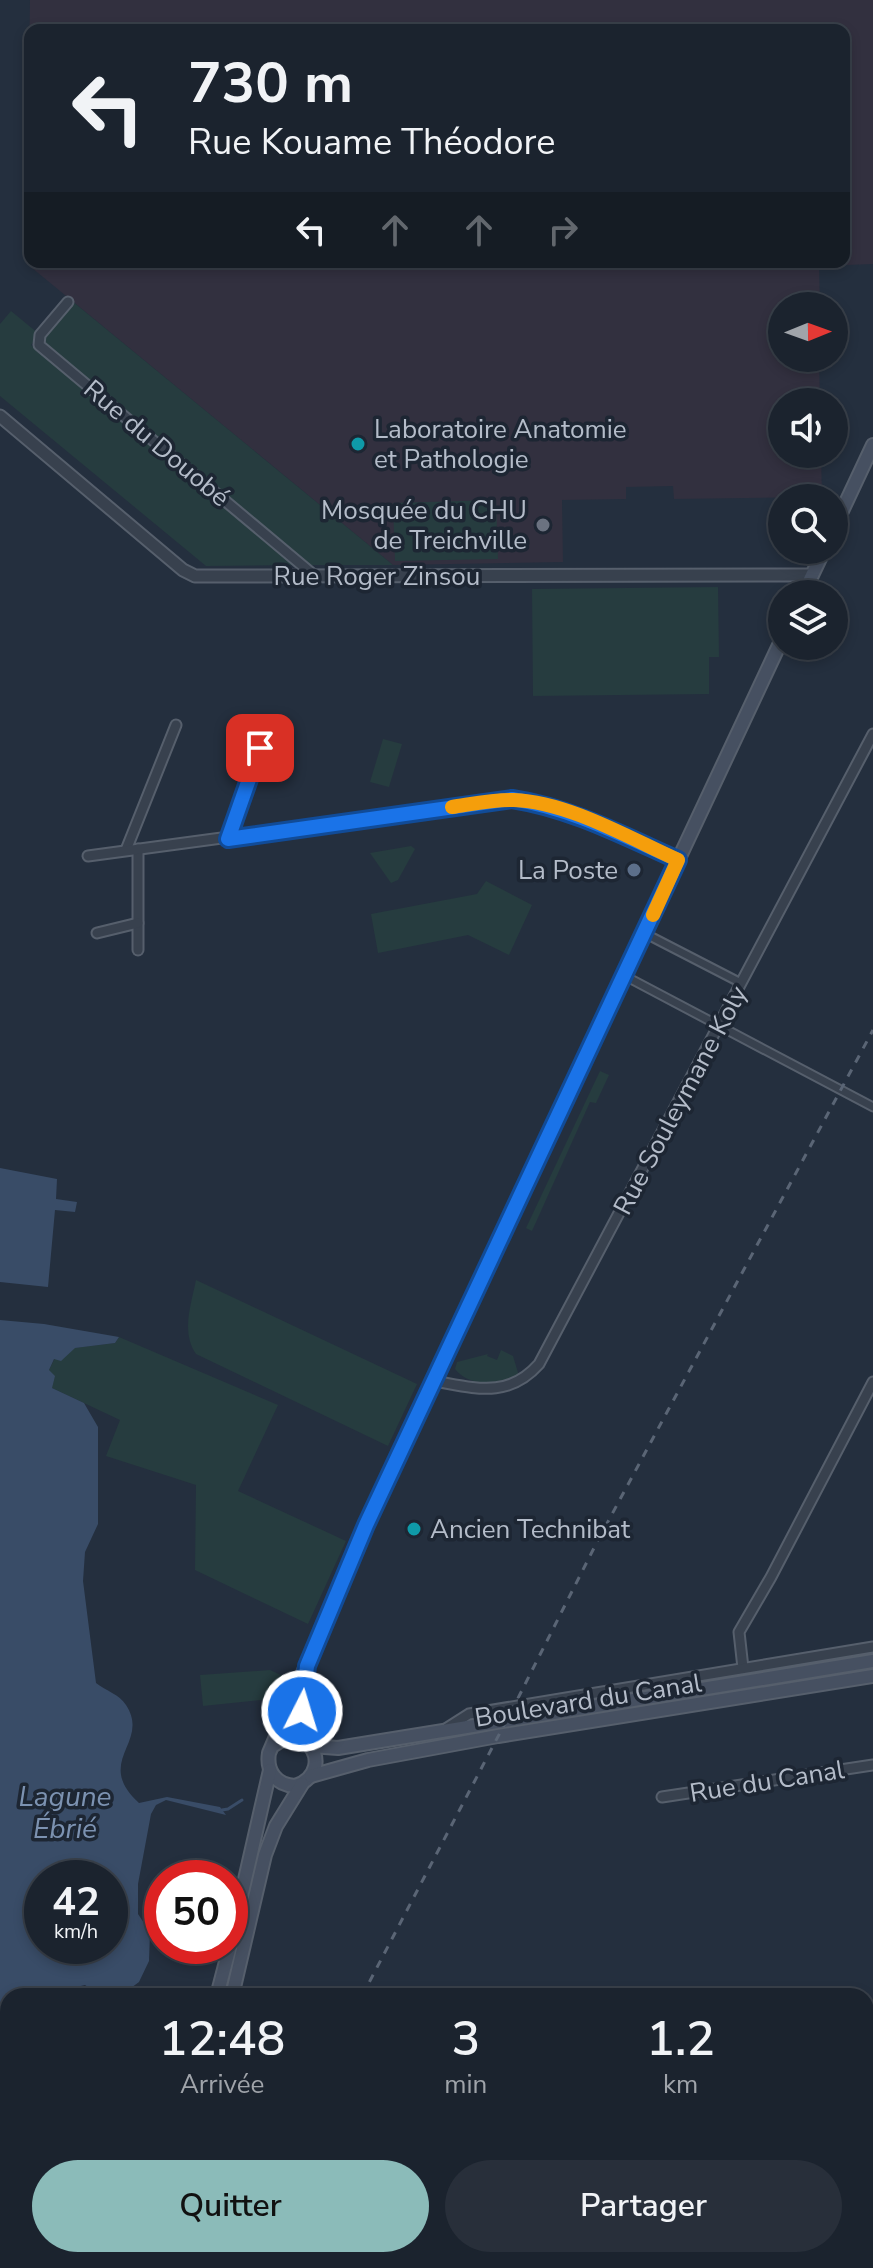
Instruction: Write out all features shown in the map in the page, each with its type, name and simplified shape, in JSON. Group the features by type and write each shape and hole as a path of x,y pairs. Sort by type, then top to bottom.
{"main road":[{"path":"848,498 873,445"},
{"path":"810,580 817,564"},
{"path":"248,1867 270,1770 268,1757 366,1525 772,660"},
{"name":"Boulevard du Canal","path":"308,1743 338,1748 873,1661"},
{"path":"234,1988 265,1855 276,1826 316,1761 302,1722 304,1673"},
{"name":"Boulevard du Canal","path":"307,1780 368,1760 498,1736 873,1676"},
{"path":"274,1745 292,1737 308,1743"},
{"path":"270,1770 279,1782 287,1785 307,1780"},
{"path":"219,1988 225,1964"}],"street":[{"name":"Rue du Douobé","path":"68,302 40,335 39,345 316,577"},
{"name":"Rue Roger Zinsou","path":"0,416 183,570 195,576 812,575"},
{"path":"126,850 176,725"},
{"name":"Rue Souleymane Koly","path":"434,1381 499,1389 525,1378 539,1364 873,734"},
{"path":"228,839 260,748"},
{"path":"88,856 512,799 579,816 678,860"},
{"path":"138,849 138,950"},
{"path":"97,933 138,923"},
{"path":"644,933 741,983"},
{"path":"625,976 873,1107"},
{"path":"743,1668 739,1632 873,1382"},
{"name":"Boulevard du Canal","path":"444,1730 469,1714 873,1647"},
{"name":"Rue du Canal","path":"662,1797 873,1765"}],"shaded area":[{"path":"30,0 873,0 873,264 850,265 850,24 30,24"},
{"path":"32,268 819,268 820,292 768,292 768,372 819,372 820,388 768,388 768,468 821,468 822,484 768,484 768,498 674,499 673,486 626,487 626,499 562,500 563,562 393,565"}],"green space":[{"path":"72,301 393,565 308,565 41,340"},
{"path":"11,311 39,334 31,345 297,565 206,566 0,396 0,324"},
{"path":"496,500 498,559 395,561 393,503"},
{"path":"718,587 719,657 709,657 709,694 533,696 532,589"},
{"path":"383,739 402,744 389,787 370,782"},
{"path":"411,846 415,849 398,880 391,883 370,853"},
{"path":"486,881 532,905 509,955 468,935 378,953 371,914 477,894"},
{"path":"600,1071 609,1075 596,1103 590,1102 532,1231 526,1228"},
{"path":"196,1280 417,1384 388,1446 196,1354 191,1346 188,1328"},
{"path":"119,1337 278,1405 238,1491 346,1541 308,1624 195,1570 196,1485 106,1456 120,1420 52,1388 49,1370 55,1358 61,1360 74,1348 115,1343"},
{"path":"501,1350 513,1356 519,1376 486,1383 469,1379 455,1369 457,1362 488,1354 497,1360"},
{"path":"270,1670 283,1676 272,1699 203,1706 200,1675"}],"water":[{"path":"0,1168 57,1179 56,1199 77,1202 75,1212 55,1210 48,1287 0,1282"},
{"name":"Lagune Ébrié","path":"0,1320 119,1337 115,1343 75,1348 61,1361 54,1359 49,1370 55,1376 52,1388 84,1403 98,1427 98,1524 85,1552 83,1581 96,1683 123,1701 132,1718 121,1775 126,1788 139,1803 167,1797 220,1807 226,1815 166,1800 156,1805 151,1814 138,1884 138,1914 144,1923 144,1964 148,1964 139,1982 131,1988 89,1988 85,1985 72,1988 0,1988"}],"waterway":[{"path":"222,1810 242,1800"}],"railway":[{"path":"366,1988 597,1542 873,1030"}],"slow traffic":[{"path":"452,807 512,799 541,804 579,816 678,860 653,915"}],"place":[{"name":"Laboratoire Anatomie et Pathologie","path":"358,444"},
{"name":"Mosquée du CHU de Treichville","path":"543,525"},
{"name":"La Poste","path":"634,870"},
{"name":"Ancien Technibat","path":"414,1529"}],"route":[{"path":"260,748 228,839 512,799 579,816 678,860 366,1525 304,1673 302,1711"}]}
